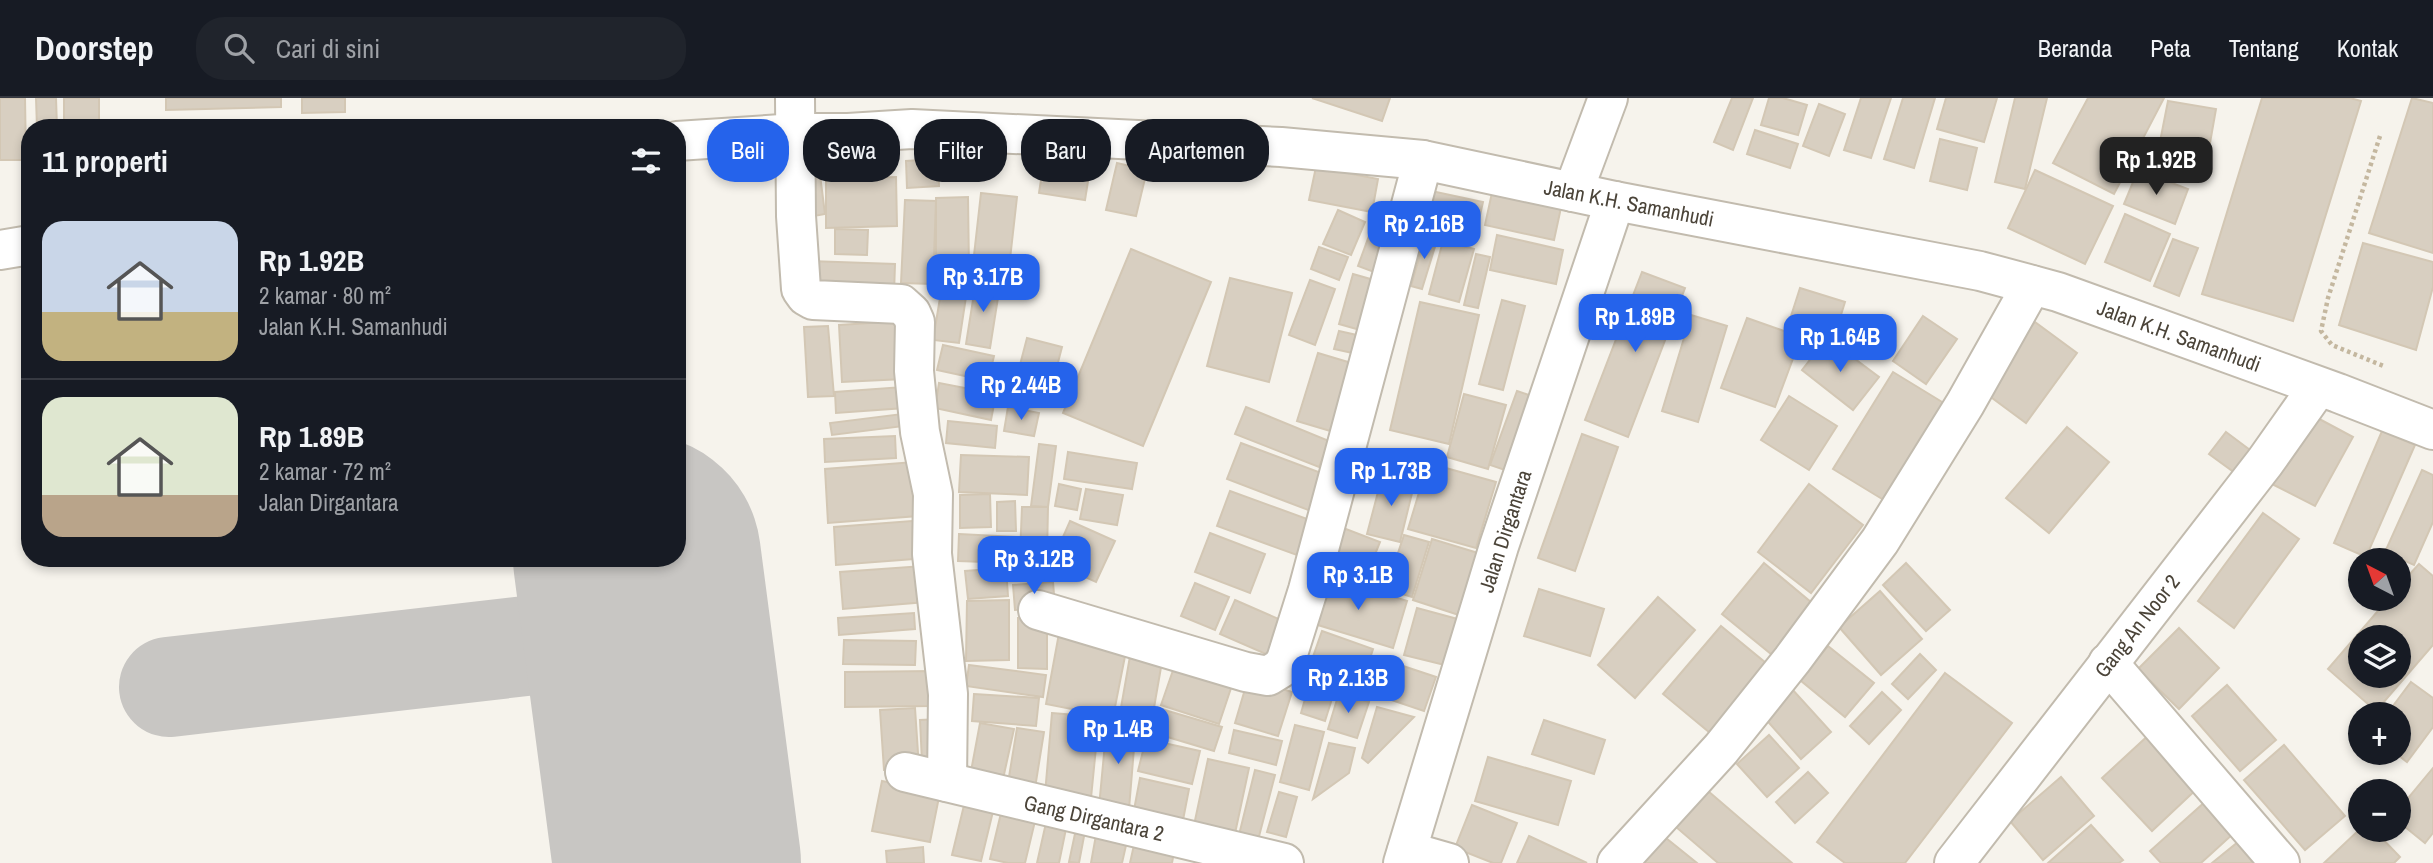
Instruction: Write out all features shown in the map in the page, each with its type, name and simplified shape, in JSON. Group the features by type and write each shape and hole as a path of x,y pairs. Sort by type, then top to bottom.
{"street":[{"path":"1573,192 1608,98"},
{"name":"Jalan K.H. Samanhudi","path":"686,139 796,115 848,133 914,114 1423,160 1615,201 1980,271 2058,292 2433,430"},
{"path":"796,115 796,216 801,289 813,300 901,304 911,313 915,322 914,371 920,432 933,494 932,554 948,694 947,782"},
{"path":"1038,610 1246,672 1268,676 1281,668 1286,660 1308,590 1423,160"},
{"name":"Jalan Dirgantara","path":"1405,857 1499,546 1615,201"},
{"path":"0,250 21,246"},
{"path":"1617,863 1721,749 1792,660 1880,541 1965,404 2032,285"},
{"name":"Gang An Noor 2","path":"1954,863 2265,462 2318,387"},
{"path":"2108,663 2280,863"},
{"name":"Gang Dirgantara 2","path":"905,772 1284,863"},
{"path":"1405,857 1449,863"}],"path":[{"path":"2380,136 2328,298 2321,331 2323,337 2332,345 2390,369"}],"building":[{"path":"0,98 25,98 25,119 21,119 21,160 0,160"},
{"path":"36,98 56,98 57,119 37,119"},
{"path":"64,98 99,98 99,119 64,119"},
{"path":"166,98 281,98 281,107 166,110"},
{"path":"302,98 345,98 345,112 302,113"},
{"path":"1312,98 1390,98 1382,121"},
{"path":"1732,98 1753,98 1733,150 1714,142"},
{"path":"1769,98 1783,98 1807,105 1798,135 1761,125"},
{"path":"1861,98 1891,98 1871,158 1844,150"},
{"path":"1903,98 1935,98 1914,168 1884,159"},
{"path":"1946,98 1997,98 1984,142 1937,129"},
{"path":"2015,98 2047,98 2025,189 1995,182"},
{"path":"2088,98 2164,98 2114,194 2053,163"},
{"path":"2262,98 2350,98 2361,101 2293,321 2202,294"},
{"path":"2412,98 2433,103 2433,253 2369,233"},
{"path":"2168,101 2216,109 2207,160 2158,152"},
{"path":"1819,104 1845,114 1829,156 1803,146"},
{"path":"1755,130 1798,144 1790,168 1747,154"},
{"path":"1940,139 1977,148 1967,190 1930,181"},
{"path":"799,153 803,153 803,181"},
{"path":"914,160 914,182 939,182 939,186 907,188 906,161"},
{"path":"1117,163 1125,165 1125,182 1144,182 1136,216 1106,210"},
{"path":"1316,167 1378,179 1372,212 1309,200"},
{"path":"2035,170 2113,206 2085,264 2008,228"},
{"path":"2138,170 2188,189 2175,224 2124,204"},
{"path":"803,182 821,182 825,214 808,217"},
{"path":"826,182 896,182 897,226 826,228"},
{"path":"1041,182 1088,182 1085,200 1039,193"},
{"path":"1493,188 1562,203 1554,240 1485,225"},
{"path":"1422,189 1483,202 1476,233 1416,220"},
{"path":"981,193 1017,197 1008,277 972,273"},
{"path":"968,197 969,269 936,269 936,198"},
{"path":"905,200 936,201 933,284 901,283"},
{"path":"1338,210 1365,222 1351,255 1323,244"},
{"path":"2125,214 2170,234 2150,281 2105,262"},
{"path":"1374,222 1398,230 1382,275 1358,266"},
{"path":"835,229 868,230 867,255 835,254"},
{"path":"1426,234 1438,237 1422,289 1411,286"},
{"path":"1497,235 1563,250 1556,284 1490,270"},
{"path":"2173,239 2198,248 2179,296 2154,286"},
{"path":"1443,241 1474,249 1459,302 1429,294"},
{"path":"2363,243 2433,262 2433,287 2416,350 2339,325"},
{"path":"1319,247 1348,257 1339,280 1311,269"},
{"path":"1131,249 1211,282 1143,446 1063,413"},
{"path":"1476,254 1490,257 1478,308 1464,305"},
{"path":"809,261 895,264 894,294 807,291"},
{"path":"1642,272 1685,288 1628,437 1585,420"},
{"path":"944,274 969,277 959,343 933,340"},
{"path":"1353,274 1381,282 1367,332 1339,324"},
{"path":"1230,278 1292,293 1269,382 1207,366"},
{"path":"1310,280 1335,289 1315,345 1289,335"},
{"path":"976,281 1000,285 990,348 966,344"},
{"path":"1800,288 1845,302 1836,331 1791,316"},
{"path":"1502,300 1525,306 1503,390 1479,384"},
{"path":"1420,302 1479,315 1449,444 1390,430"},
{"path":"1691,315 1727,326 1698,422 1662,411"},
{"path":"1923,316 1957,339 1926,384 1893,361"},
{"path":"1747,318 1801,337 1775,407 1721,388"},
{"path":"901,321 904,379 842,382 839,325"},
{"path":"2035,322 2077,353 2026,423 1984,392"},
{"path":"828,326 834,396 808,397 804,327"},
{"path":"1339,331 1366,337 1362,355 1334,349"},
{"path":"1027,338 1062,347 1049,397 1014,388"},
{"path":"1827,338 1879,377 1853,410 1802,370"},
{"path":"943,345 994,356 988,381 937,370"},
{"path":"1318,353 1358,365 1337,433 1297,421"},
{"path":"1893,372 1947,405 1887,502 1833,469"},
{"path":"939,383 996,394 991,420 935,408"},
{"path":"903,387 905,408 836,413 835,392"},
{"path":"1517,391 1535,397 1508,471 1490,465"},
{"path":"1464,394 1506,405 1488,469 1447,457"},
{"path":"1789,396 1837,426 1809,470 1761,440"},
{"path":"1008,407 1039,413 1034,436 1004,431"},
{"path":"1246,407 1329,441 1319,467 1235,434"},
{"path":"902,414 904,426 832,435 830,423"},
{"path":"2310,414 2353,437 2315,506 2272,484"},
{"path":"948,421 997,426 995,448 946,443"},
{"path":"2067,427 2109,462 2049,533 2006,498"},
{"path":"2382,431 2415,445 2370,548 2348,549 2334,543"},
{"path":"2226,432 2258,456 2242,478 2209,454"},
{"path":"1582,434 1618,447 1575,571 1538,558"},
{"path":"895,436 896,458 825,462 824,439"},
{"path":"1241,443 1324,474 1311,511 1227,479"},
{"path":"1039,444 1056,446 1048,507 1031,506"},
{"path":"1068,452 1137,463 1132,489 1064,479"},
{"path":"961,455 1029,457 1027,495 959,492"},
{"path":"914,462 918,516 828,523 825,469"},
{"path":"1428,463 1496,482 1476,548 1408,529"},
{"path":"2422,470 2433,475 2433,522 2414,565 2412,548 2387,548"},
{"path":"1383,473 1415,481 1400,542 1367,534"},
{"path":"1059,484 1081,489 1077,510 1055,506"},
{"path":"1809,484 1863,525 1811,593 1758,552"},
{"path":"1086,489 1123,495 1117,525 1080,519"},
{"path":"1230,491 1310,520 1297,555 1217,526"},
{"path":"990,494 991,527 960,528 960,495"},
{"path":"1015,501 1016,531 997,531 997,502"},
{"path":"1022,507 1048,507 1047,555 1020,555"},
{"path":"2263,513 2299,539 2234,628 2198,601"},
{"path":"925,520 927,558 836,565 834,527"},
{"path":"1070,521 1115,541 1096,582 1052,562"},
{"path":"1338,526 1380,542 1363,584 1322,568"},
{"path":"1210,533 1265,554 1250,593 1195,572"},
{"path":"959,534 1016,537 1014,563 958,561"},
{"path":"1404,535 1429,542 1412,597 1386,589"},
{"path":"1432,539 1491,557 1471,619 1413,600"},
{"path":"1014,563 1045,564 1045,576 1014,575"},
{"path":"1764,563 1818,608 1776,658 1722,614"},
{"path":"1906,563 1950,610 1926,631 1883,585"},
{"path":"2419,564 2433,576 2433,645 2411,670 2411,625 2366,625 2378,611 2412,611 2412,572"},
{"path":"923,566 926,602 843,609 840,572"},
{"path":"1006,568 1008,596 968,599 965,571"},
{"path":"1322,575 1407,601 1393,648 1308,622"},
{"path":"1053,582 1055,607 1015,610 1013,585"},
{"path":"1195,583 1229,597 1215,630 1181,616"},
{"path":"1539,589 1604,609 1590,656 1524,636"},
{"path":"1880,591 1922,639 1881,675 1839,627"},
{"path":"1658,597 1695,630 1635,698 1598,665"},
{"path":"1009,600 1009,660 966,661 967,601"},
{"path":"1235,600 1290,624 1275,658 1220,634"},
{"path":"1417,608 1465,621 1453,667 1404,655"},
{"path":"914,613 915,629 839,635 838,618"},
{"path":"1018,618 1047,618 1047,669 1018,668"},
{"path":"1721,626 1772,668 1715,737 1663,694"},
{"path":"1060,628 1128,641 1113,717 1046,704"},
{"path":"2179,628 2219,668 2179,709 2138,669"},
{"path":"1322,631 1373,649 1359,692 1307,674"},
{"path":"844,640 916,641 915,665 843,664"},
{"path":"1132,645 1164,650 1151,725 1119,719"},
{"path":"1828,646 1874,683 1845,717 1800,680"},
{"path":"2348,646 2348,686 2328,669"},
{"path":"1179,653 1236,673 1219,724 1161,705"},
{"path":"1920,654 1936,670 1908,699 1892,684"},
{"path":"1379,658 1436,677 1424,711 1368,692"},
{"path":"969,665 1046,675 1043,697 966,686"},
{"path":"932,671 932,706 845,707 845,672"},
{"path":"1945,673 2012,723 1905,863 1845,863 1817,842"},
{"path":"1311,678 1336,686 1325,721 1301,713"},
{"path":"1248,679 1292,692 1278,736 1235,723"},
{"path":"2411,682 2433,698 2433,727 2411,757 2411,702 2396,702 2406,688 2411,688"},
{"path":"2227,685 2276,740 2240,771 2192,716"},
{"path":"1791,688 1831,732 1801,759 1762,715"},
{"path":"2350,688 2396,688 2384,702 2366,702"},
{"path":"1882,692 1901,710 1869,744 1850,726"},
{"path":"1339,693 1369,702 1357,738 1328,729"},
{"path":"974,694 1039,698 1036,726 972,721"},
{"path":"1377,707 1414,717 1368,763 1362,758"},
{"path":"915,708 919,768 884,770 880,710"},
{"path":"1158,708 1222,727 1214,751 1151,732"},
{"path":"1052,713 1099,717 1091,798 1045,794"},
{"path":"942,719 944,760 922,762 920,720"},
{"path":"1544,720 1605,740 1594,774 1532,754"},
{"path":"1107,722 1136,724 1129,809 1099,807"},
{"path":"980,723 1014,729 1001,788 969,782"},
{"path":"1295,725 1324,732 1309,790 1280,782"},
{"path":"1017,728 1044,732 1035,788 1008,783"},
{"path":"1234,730 1282,741 1276,765 1229,753"},
{"path":"2152,732 2201,785 2152,831 2102,778"},
{"path":"1769,735 1799,768 1767,797 1737,764"},
{"path":"1146,739 1200,751 1192,784 1138,771"},
{"path":"1329,743 1355,748 1349,773 1313,799"},
{"path":"2284,745 2345,816 2305,850 2244,780"},
{"path":"1488,757 1571,781 1558,825 1475,801"},
{"path":"1208,759 1249,768 1234,838 1193,830"},
{"path":"2433,768 2433,833 2425,843 2411,832 2411,795"},
{"path":"1255,770 1275,775 1257,844 1238,839"},
{"path":"1808,772 1828,793 1795,823 1776,802"},
{"path":"2061,777 2094,816 2043,860 2010,821"},
{"path":"1140,778 1189,789 1183,820 1134,810"},
{"path":"882,781 940,792 930,842 872,831"},
{"path":"1708,791 1792,863 1718,863 1676,827"},
{"path":"1279,792 1297,797 1286,837 1267,832"},
{"path":"967,793 996,799 981,861 952,855"},
{"path":"2206,801 2234,833 2201,863 2161,863 2150,851"},
{"path":"1472,805 1517,823 1501,863 1493,863 1455,848"},
{"path":"1002,809 1036,817 1025,863 990,859"},
{"path":"1048,814 1068,819 1059,863 1037,863"},
{"path":"2091,825 2123,860 2119,863 2048,863"},
{"path":"1076,829 1085,831 1079,863 1069,862"},
{"path":"1656,830 1697,863 1629,863"},
{"path":"1096,835 1127,841 1122,863 1091,863"},
{"path":"1529,836 1587,863 1517,863"},
{"path":"2348,840 2386,842 2400,857 2394,863 2324,863"},
{"path":"2238,842 2253,861 2212,863"},
{"path":"1134,845 1174,852 1172,863 1130,863"},
{"path":"923,847 924,863 887,863 886,851"}],"taxiway":[{"path":"578,640 603,627 618,612 638,568"},
{"path":"169,687 578,640 620,657 637,670 654,689"}],"runway":[{"path":"638,567 677,863"}]}
